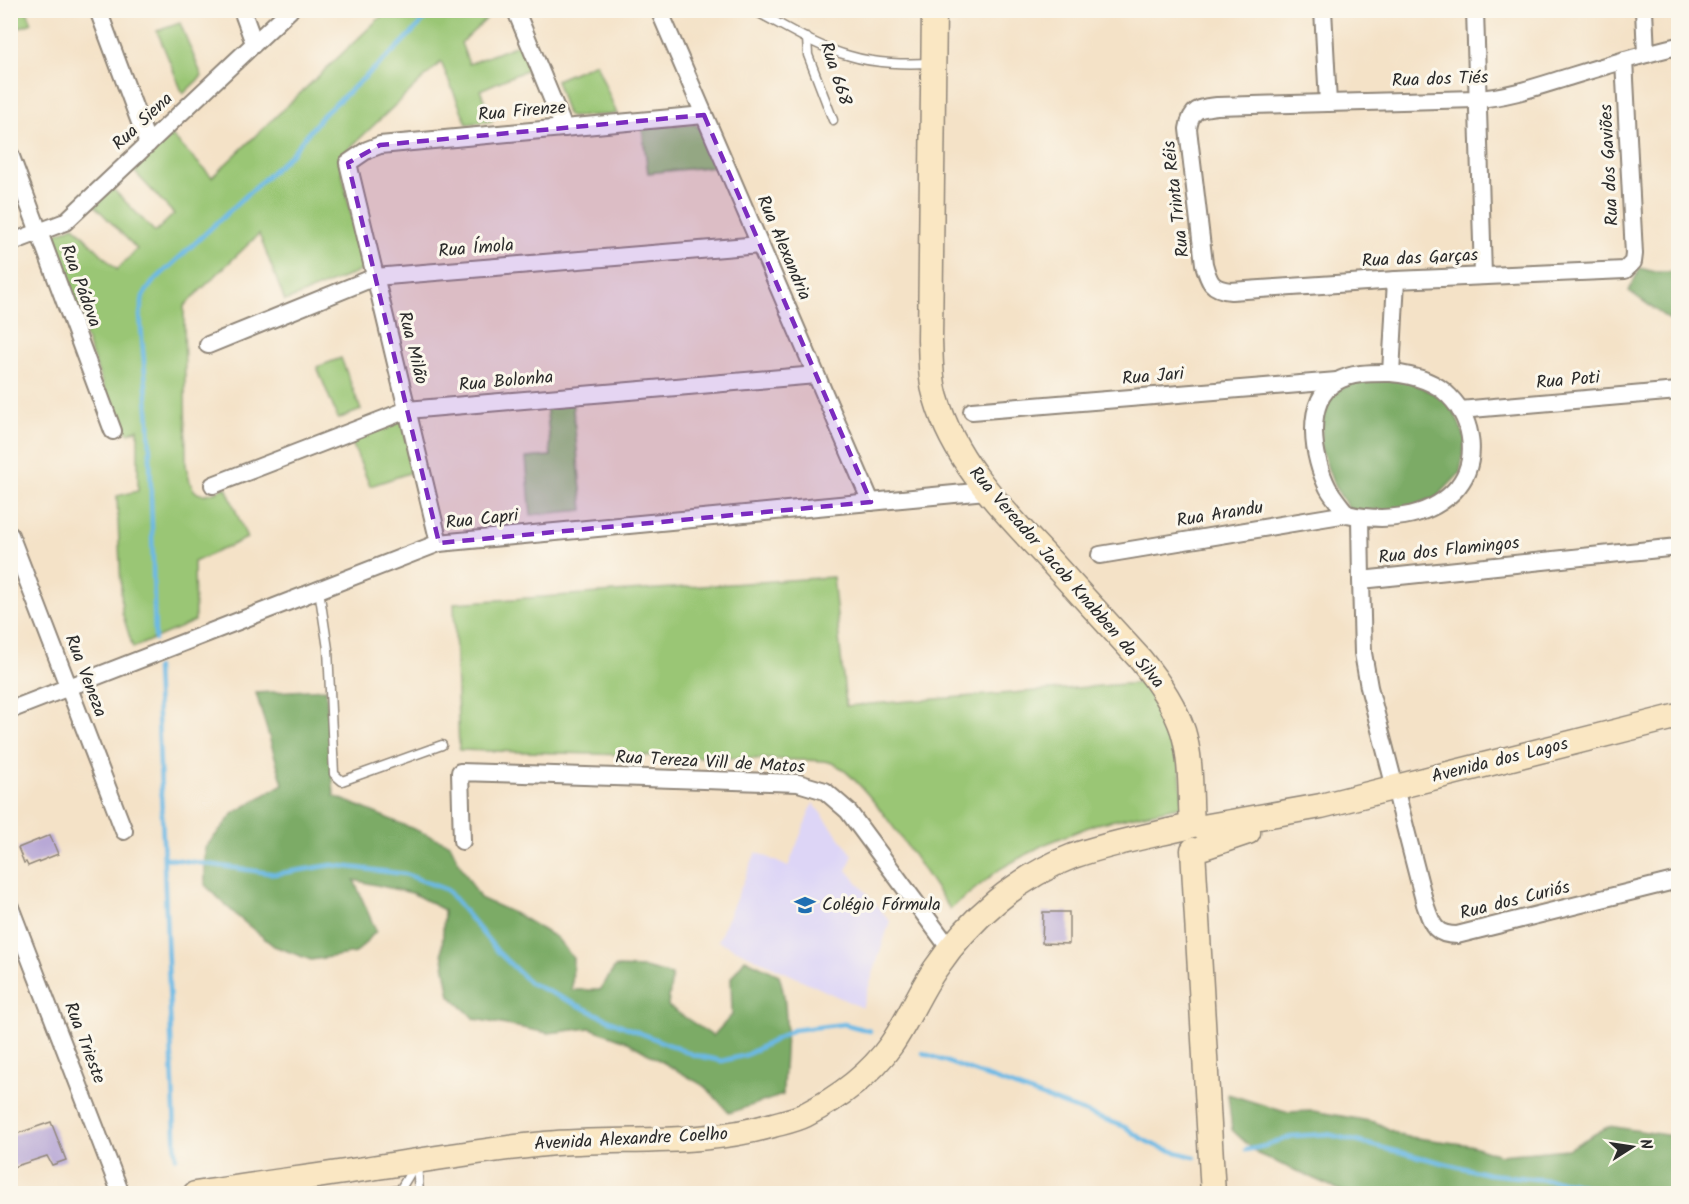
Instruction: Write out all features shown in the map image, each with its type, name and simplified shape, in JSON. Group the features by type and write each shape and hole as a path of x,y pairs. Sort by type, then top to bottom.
{"main road":[{"name":"Rua Vereador Jacob Knabben da Silva","path":"934,10 931,375 936,398 945,423 962,456 986,491 1140,659 1160,684 1183,732 1188,759 1194,837 1213,1194"},
{"name":"Avenida dos Lagos","path":"1194,837 1678,716"},
{"name":"Avenida Alexandre Coelho","path":"198,1193 547,1144 711,1137 758,1130 801,1118 828,1103 877,1064 893,1043 936,967 964,932 993,905 1039,872 1072,857 1134,840 1194,837"}],"street":[{"path":"98,10 148,144"},
{"path":"242,10 254,43"},
{"name":"Rua Siena","path":"10,243 65,222 290,10"},
{"name":"Rua Alexandria","path":"659,10 871,502"},
{"path":"1323,10 1328,103"},
{"path":"1475,10 1483,275"},
{"path":"1644,10 1646,54"},
{"path":"518,16 564,128"},
{"name":"Rua dos Tiés","path":"1196,110 1217,106 1476,99 1506,96 1678,46"},
{"name":"Rua dos Gaviões","path":"1624,60 1634,254 1630,267"},
{"name":"Rua Trinta Réis","path":"1196,110 1190,118 1188,129 1204,264 1212,285"},
{"name":"Rua Firenze","path":"348,163 367,150 380,145 704,115"},
{"name":"Rua Pádova","path":"10,154 113,431"},
{"name":"Rua Milão","path":"348,163 439,543"},
{"name":"Rua Ímola","path":"208,345 375,277 760,245"},
{"name":"Rua das Garças","path":"1212,285 1220,290 1231,291 1483,275 1618,271 1630,267"},
{"path":"1391,373 1396,280"},
{"path":"1353,516 1379,520 1421,512 1440,502 1455,490 1465,475 1472,456 1471,439 1460,410 1449,395 1430,382 1408,375 1391,373 1357,375 1337,381 1326,390 1320,401 1314,422 1315,446 1321,471 1329,489 1353,516 1361,580"},
{"name":"Rua Bolonha","path":"213,485 407,410 816,375"},
{"name":"Rua Jari","path":"972,411 1337,381"},
{"name":"Rua Poti","path":"1460,410 1678,391"},
{"name":"Rua Capri","path":"10,710 439,543 986,491"},
{"name":"Rua Arandu","path":"1100,555 1353,516"},
{"name":"Rua Veneza","path":"10,535 124,831"},
{"name":"Rua dos Flamingos","path":"1395,787 1365,672 1361,580 1678,546"},
{"name":"Rua Tereza Vill de Matos","path":"462,841 460,772 798,783 825,791 848,811 950,949"},
{"name":"Rua dos Curiós","path":"1395,787 1428,912 1436,930 1444,935 1457,935 1678,880"},
{"name":"Rua Trieste","path":"10,907 121,1194"}],"lane":[{"path":"753,10 821,46 851,57 897,63 933,63"},
{"name":"Rua 668","path":"807,38 808,55 832,120"},
{"path":"319,590 328,649 334,774 342,781 442,745"},
{"path":"376,1194 400,1190 417,1161"},
{"path":"417,1161 419,1194"}],"highlighted area":[{"path":"704,115 871,502 439,543 348,163 380,145"}],"shaded area":[{"name":"Colégio Fórmula","path":"813,803 853,855 847,870 890,921 862,1008 718,941 756,852 788,867"}],"green space":[{"path":"11,10 27,11 32,23 11,31"},
{"path":"387,11 495,11 461,43 469,64 520,44 531,68 480,90 493,121 467,124 441,62 339,158 363,270 285,301 259,234 184,306 188,475 197,493 208,494 226,487 247,538 194,562 195,621 133,648 122,612 117,496 138,491 138,429 129,433 117,424 50,240 51,236 74,226 117,270 137,249 94,205 112,188 155,232 174,214 132,169 170,134 212,177"},
{"path":"180,23 202,76 183,94 157,31"},
{"path":"596,63 617,114 571,117 567,114 556,80"},
{"path":"695,124 716,166 648,173 642,127"},
{"path":"1640,268 1655,272 1678,272 1678,326 1629,291"},
{"path":"341,358 361,410 338,419 317,367"},
{"path":"1358,380 1407,380 1445,399 1455,413 1466,440 1460,473 1437,497 1400,512 1350,510 1334,486 1320,446 1325,403 1330,394"},
{"path":"572,400 583,510 531,515 526,458 551,456 546,402"},
{"path":"402,417 415,471 370,486 349,436"},
{"path":"833,577 846,706 1151,682 1177,734 1183,806 1096,824 1043,845 1000,869 950,909 877,806 845,771 832,763 814,760 459,750 454,603"},
{"path":"326,689 334,796 450,844 480,898 520,916 557,938 573,958 572,990 600,990 615,967 645,968 672,975 668,1006 713,1036 732,1015 731,978 745,959 779,975 786,1020 783,1095 729,1113 706,1087 626,1041 590,1028 548,1033 475,1019 450,996 442,952 444,910 412,893 354,880 376,931 356,953 311,960 274,946 238,917 205,885 205,848 234,813 283,784 256,693"},
{"path":"1228,1094 1285,1112 1313,1111 1375,1122 1402,1136 1470,1145 1500,1155 1568,1149 1609,1126 1678,1137 1678,1193 1346,1193 1258,1154 1232,1130"}],"building":[{"path":"50,835 58,854 28,866 26,862 24,863 18,848"},
{"path":"1043,912 1069,912 1069,944 1042,943"},
{"path":"51,1122 66,1160 52,1165 47,1156 10,1168 10,1136"}],"waterway":[{"path":"155,639 149,421 140,315 143,296 153,282 291,154 323,115 396,49 434,10"},
{"path":"156,668 176,1158"},
{"path":"165,858 276,874 332,865 405,874 447,890 498,952 530,983 616,1023 694,1055 722,1061 746,1055 793,1030 844,1024 870,1031"},
{"path":"923,1053 1125,1127 1158,1146 1195,1157"},
{"path":"1246,1150 1293,1136 1327,1134 1488,1174 1568,1182 1615,1194"}],"place":[{"name":"Colégio Fórmula","path":"805,905"}]}
